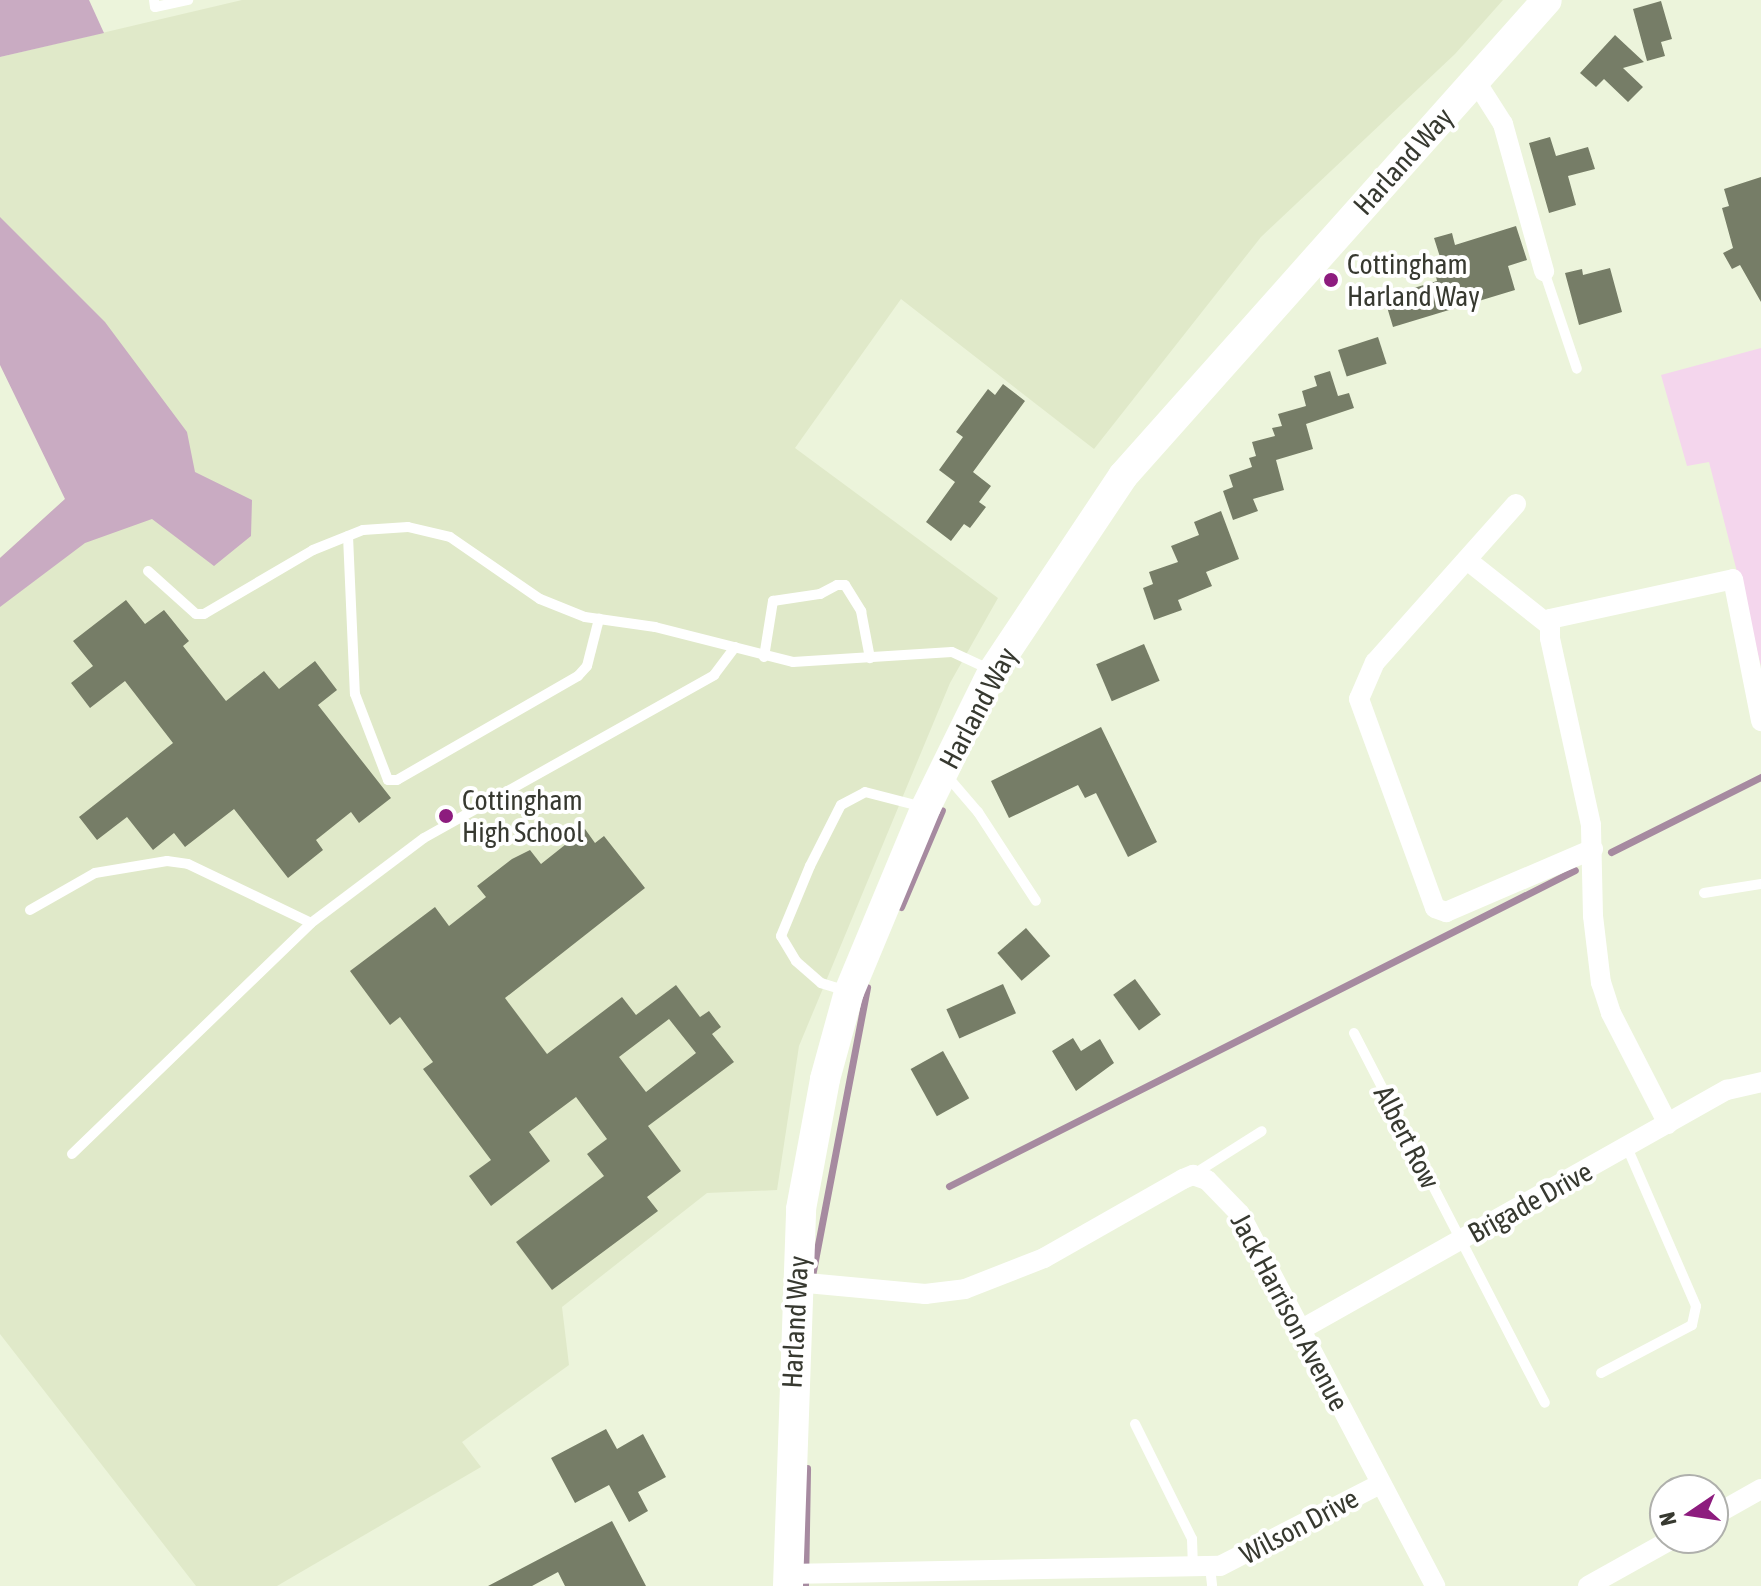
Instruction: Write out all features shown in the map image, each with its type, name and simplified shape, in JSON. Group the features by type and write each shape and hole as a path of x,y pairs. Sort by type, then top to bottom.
{"main road":[{"name":"Harland Way","path":"788,1580 796,1282 801,1209 825,1079 849,992 943,771 993,671 1123,476 1547,0"}],"street":[{"path":"1475,80 1503,124 1544,271"},
{"path":"1516,504 1375,662 1359,699 1428,900 1446,912 1593,849"},
{"path":"1467,560 1549,625 1593,849 1593,916 1601,983 1611,1013 1668,1124"},
{"path":"1549,625 1555,615 1733,579 1761,721"},
{"name":"Brigade Drive","path":"1302,1329 1727,1090 1761,1082"},
{"path":"796,1282 909,1293 965,1289 1044,1258 1193,1175"},
{"name":"Jack Harrison Avenue","path":"1193,1175 1229,1197 1302,1329 1378,1485 1435,1586"},
{"name":"Wilson Drive","path":"788,1580 1205,1573 1236,1561 1378,1485"},
{"path":"1729,1507 1761,1489"},
{"path":"1588,1586 1649,1552"}],"lane":[{"path":"154,0 155,7 188,0"},
{"path":"1544,271 1577,369"},
{"path":"148,571 189,608 204,614 313,550 348,536 408,527 450,537 540,599 599,619 793,662 952,652 993,671"},
{"path":"348,536 355,694 388,780 397,780 578,676 587,666 599,619"},
{"path":"764,657 773,601 820,594 837,585 845,585 861,611 870,658"},
{"path":"72,1154 311,923 424,838 714,675 735,647"},
{"path":"943,771 978,812 1036,901"},
{"path":"849,992 821,983 796,961 781,936 810,866 841,805 865,792 926,807"},
{"path":"30,910 95,873 167,861 188,864 311,923"},
{"path":"1704,893 1761,884"},
{"name":"Albert Row","path":"1354,1033 1545,1403"},
{"path":"1193,1175 1262,1131"},
{"path":"1601,1373 1692,1325 1696,1306 1627,1147"},
{"path":"1135,1424 1192,1539 1205,1573"}],"shaded area":[{"path":"0,0 89,0 104,33 0,57"},
{"name":"Cottingham High School","path":"242,0 1503,0 1455,54 1261,237 1094,449 901,299 795,448 998,598 950,683 799,1046 777,1190 707,1193 562,1307 569,1365 462,1442 481,1467 277,1586 196,1586 0,1334 0,558 141,430 0,273 0,57"},
{"path":"0,217 105,322 187,432 195,472 252,500 251,536 214,566 152,519 85,543 0,607 0,558 65,499 0,365"},
{"path":"1761,348 1761,666 1709,462 1687,466 1661,375"}],"building":[{"path":"1661,1 1672,39 1661,42 1665,56 1647,61 1633,9"},
{"path":"1615,35 1644,62 1623,68 1643,87 1628,102 1604,79 1596,87 1580,73"},
{"path":"1550,137 1556,156 1588,147 1595,169 1568,176 1576,205 1549,213 1529,143"},
{"path":"1761,177 1761,302 1740,265 1732,269 1723,253 1733,248 1722,208 1729,206 1724,189"},
{"path":"1516,226 1527,260 1508,266 1515,290 1393,327 1384,297 1437,281 1432,259 1440,257 1434,238 1452,233 1455,245"},
{"path":"1610,268 1622,312 1579,325 1565,273 1582,269 1583,275"},
{"path":"1378,337 1387,364 1347,377 1338,350"},
{"path":"1330,371 1338,396 1349,393 1354,408 1306,424 1313,449 1276,460 1284,490 1253,499 1258,511 1233,520 1223,491 1233,487 1229,475 1252,467 1249,458 1256,456 1252,442 1275,436 1272,428 1282,426 1278,414 1306,406 1302,391 1317,386 1314,376"},
{"path":"1003,384 1025,401 973,472 991,486 979,502 986,507 970,528 964,524 951,541 926,522 955,482 939,470 963,437 956,432 988,389 995,395"},
{"path":"1221,511 1239,559 1206,572 1212,586 1178,600 1182,610 1154,620 1143,588 1153,584 1149,572 1178,562 1171,546 1199,535 1194,522"},
{"path":"126,600 145,624 164,610 189,641 183,646 226,701 264,671 279,689 315,661 337,690 318,705 391,798 359,823 351,812 316,840 323,850 288,878 234,809 185,847 174,833 153,850 127,817 97,840 79,817 173,743 125,681 90,708 71,683 93,666 73,641"},
{"path":"1144,644 1160,681 1112,701 1096,664"},
{"path":"1101,727 1157,842 1128,857 1096,793 1085,798 1078,785 1009,818 991,781"},
{"path":"585,829 595,843 604,836 645,888 505,998 547,1054 622,997 636,1015 676,985 700,1017 709,1011 721,1027 712,1034 734,1062 648,1126 681,1171 647,1197 658,1211 552,1290 516,1242 604,1176 587,1154 607,1139 576,1097 529,1132 550,1161 491,1206 469,1176 491,1160 423,1069 433,1062 400,1017 390,1025 350,971 435,907 449,926 486,897 477,886 512,859 530,850 541,864","holes":["669,1019 696,1053 646,1092 619,1057"]},
{"path":"1026,928 1050,956 1022,981 997,953"},
{"path":"1135,979 1161,1015 1139,1030 1113,995"},
{"path":"1003,984 1016,1013 959,1038 946,1009"},
{"path":"1073,1038 1081,1051 1100,1039 1114,1063 1076,1091 1052,1051"},
{"path":"943,1051 969,1098 937,1116 911,1069"},
{"path":"606,1429 617,1449 643,1434 666,1477 638,1492 648,1511 629,1522 609,1485 575,1503 551,1458"},
{"path":"612,1521 646,1586 565,1586 558,1572 532,1586 488,1586"}],"waterway":[{"path":"1611,852 1761,777"},
{"path":"901,907 942,810"},
{"path":"949,1186 1575,870"},
{"path":"812,1276 867,987"},
{"path":"805,1586 807,1468"}],"place":[{"name":"Cottingham Harland Way","path":"1331,280"},
{"name":"Cottingham High School","path":"446,816"}]}
